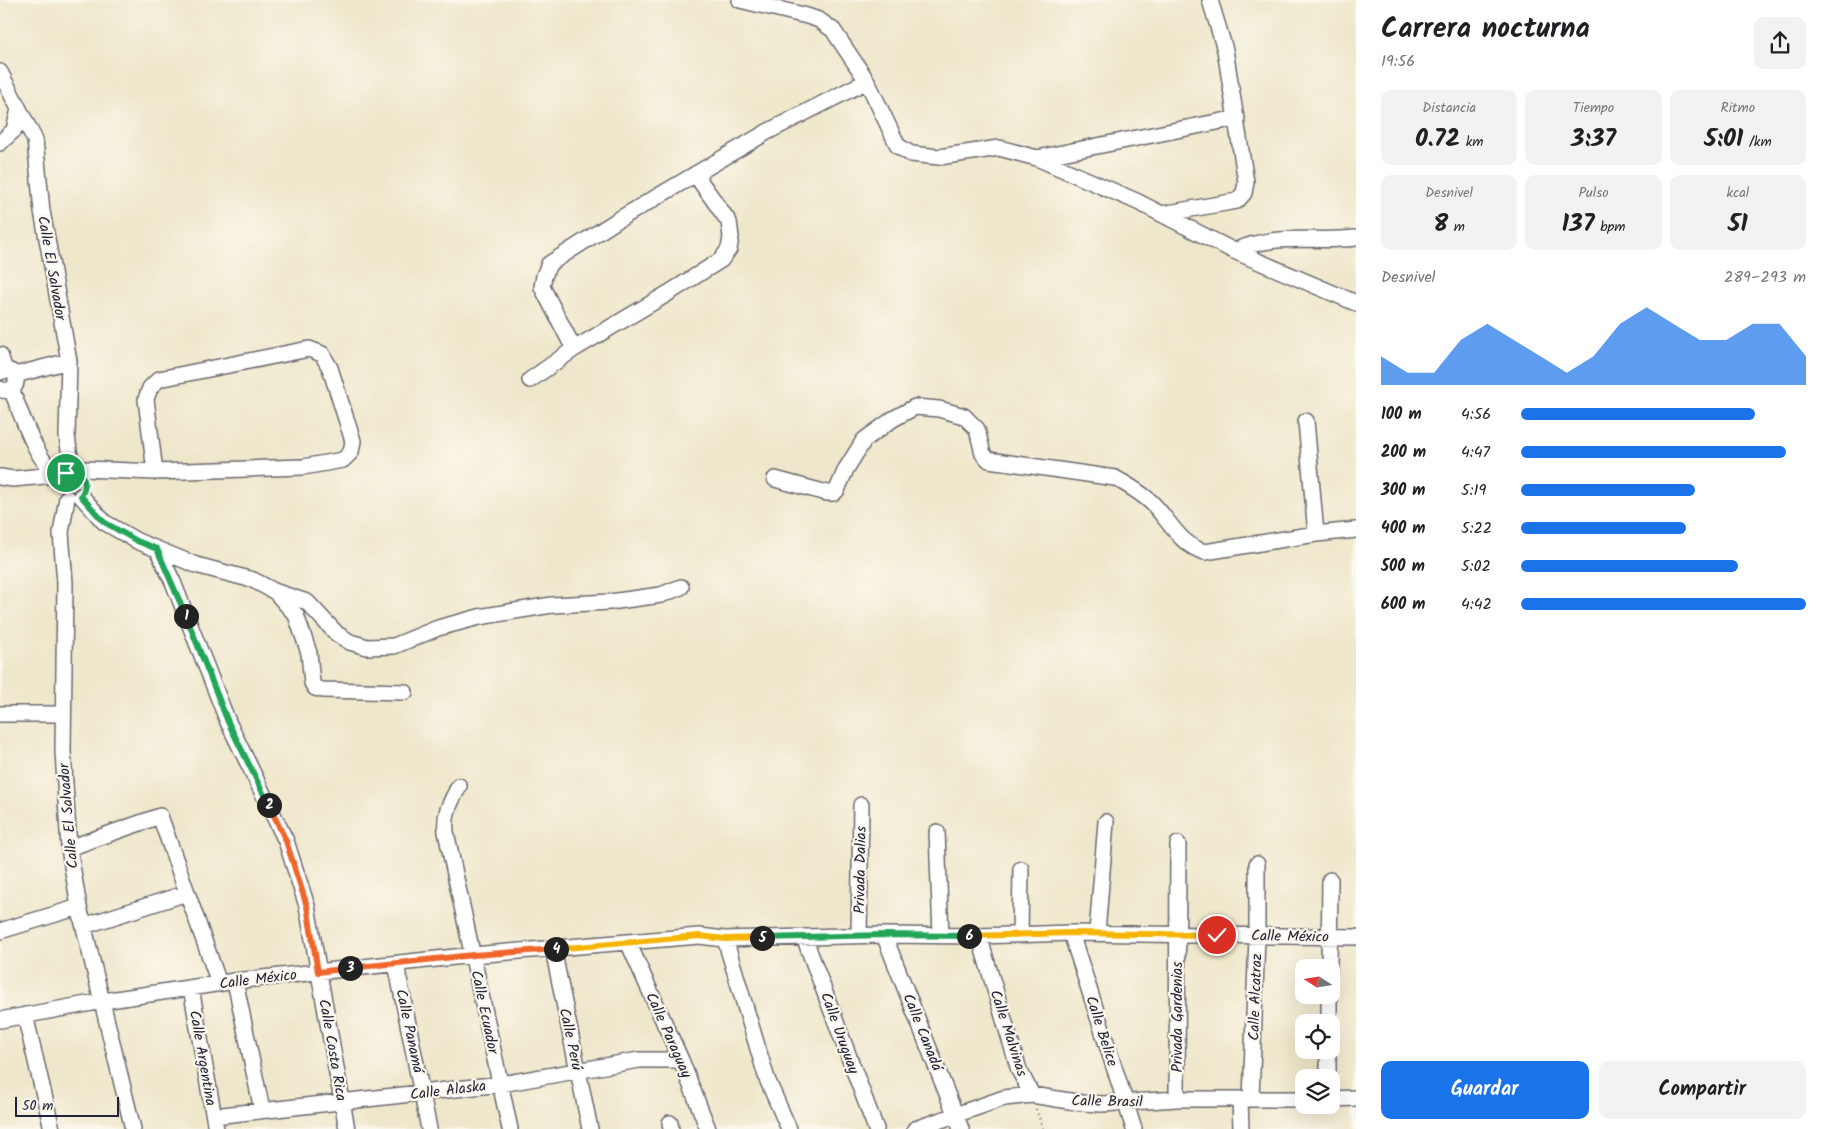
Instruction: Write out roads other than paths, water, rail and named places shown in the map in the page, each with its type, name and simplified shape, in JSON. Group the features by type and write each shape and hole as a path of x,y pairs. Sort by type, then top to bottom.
{"street":[{"path":"740,0 807,16 819,20 832,30 867,81 898,146 911,154 939,157 999,148 1037,158 1138,202 1234,251 1356,304"},
{"path":"1162,214 1237,201 1244,193 1246,182 1237,118 1225,50 1210,0"},
{"name":"Calle El Salvador","path":"0,72 35,140 42,211 69,361 66,474"},
{"path":"574,349 542,287 549,264 616,221 767,132 867,81"},
{"path":"0,143 14,130 19,109"},
{"path":"1037,158 1237,118"},
{"path":"530,380 574,349 668,294 721,260 729,249 731,237 729,222 695,174"},
{"path":"1234,251 1251,244 1286,238 1356,238"},
{"path":"0,477 13,479 66,474 85,469 155,472 302,467 343,460 351,452 354,441 330,368 322,354 309,350 159,379 150,388 146,399 155,472"},
{"path":"0,355 6,379 42,460 66,474 83,476 86,483 85,490 74,497"},
{"path":"6,379 69,361"},
{"path":"776,479 834,494 838,490 846,469 864,440 915,407 939,409 964,416 977,429 983,454 989,460 1115,478 1131,487 1152,503 1186,544 1194,550 1205,552 1316,534 1356,530"},
{"path":"1306,421 1316,534"},
{"path":"66,474 59,483 59,489 74,497 104,522 137,541 196,565 253,580 274,591 307,602 337,634 350,642 368,647 394,646 438,628 479,617 552,605 610,602 661,595 681,587"},
{"name":"Calle El Salvador","path":"74,497 61,533 65,583 63,751 69,848 79,907 133,1129"},
{"name":"Calle Costa Rica","path":"157,549 173,582 228,722 286,841 307,906 347,1129"},
{"path":"274,591 296,616 308,654 312,683 315,688 323,690 405,692"},
{"path":"0,714 63,714"},
{"name":"Calle Ecuador","path":"459,786 446,810 444,819 510,1129"},
{"name":"Privada Dalias","path":"859,936 861,805"},
{"path":"69,848 160,816 218,983"},
{"path":"1097,933 1106,822"},
{"path":"938,832 941,936"},
{"name":"Privada Gardenias","path":"1177,1099 1178,844"},
{"name":"Calle Alcatraz","path":"1241,1129 1258,936 1257,864"},
{"path":"1020,935 1021,869"},
{"path":"1329,959 1330,880"},
{"path":"84,926 187,893"},
{"path":"0,931 79,907"},
{"name":"Calle Belice","path":"1071,933 1134,1129"},
{"name":"Calle México","path":"0,1020 218,983 473,955 699,936 725,939 1097,933 1356,937"},
{"name":"Calle Canadá","path":"884,935 959,1122"},
{"name":"Calle Malvinas","path":"979,936 1019,1070 1032,1096"},
{"name":"Calle Uruguay","path":"804,937 876,1129"},
{"path":"725,939 768,1079 789,1129"},
{"name":"Calle Paraguay","path":"628,942 681,1060 708,1129"},
{"name":"Calle Perú","path":"553,949 590,1129"},
{"name":"Calle Panamá","path":"396,964 429,1129"},
{"path":"236,981 262,1110"},
{"name":"Calle Argentina","path":"191,988 215,1123"},
{"path":"25,1015 52,1129"},
{"name":"Calle Alaska","path":"215,1123 262,1110 343,1103 501,1084 639,1060 681,1060"},
{"name":"Calle Brasil","path":"915,1129 959,1122 1004,1098 1032,1096 1082,1103 1177,1099 1295,1099"},
{"path":"1340,1099 1356,1098"}]}
